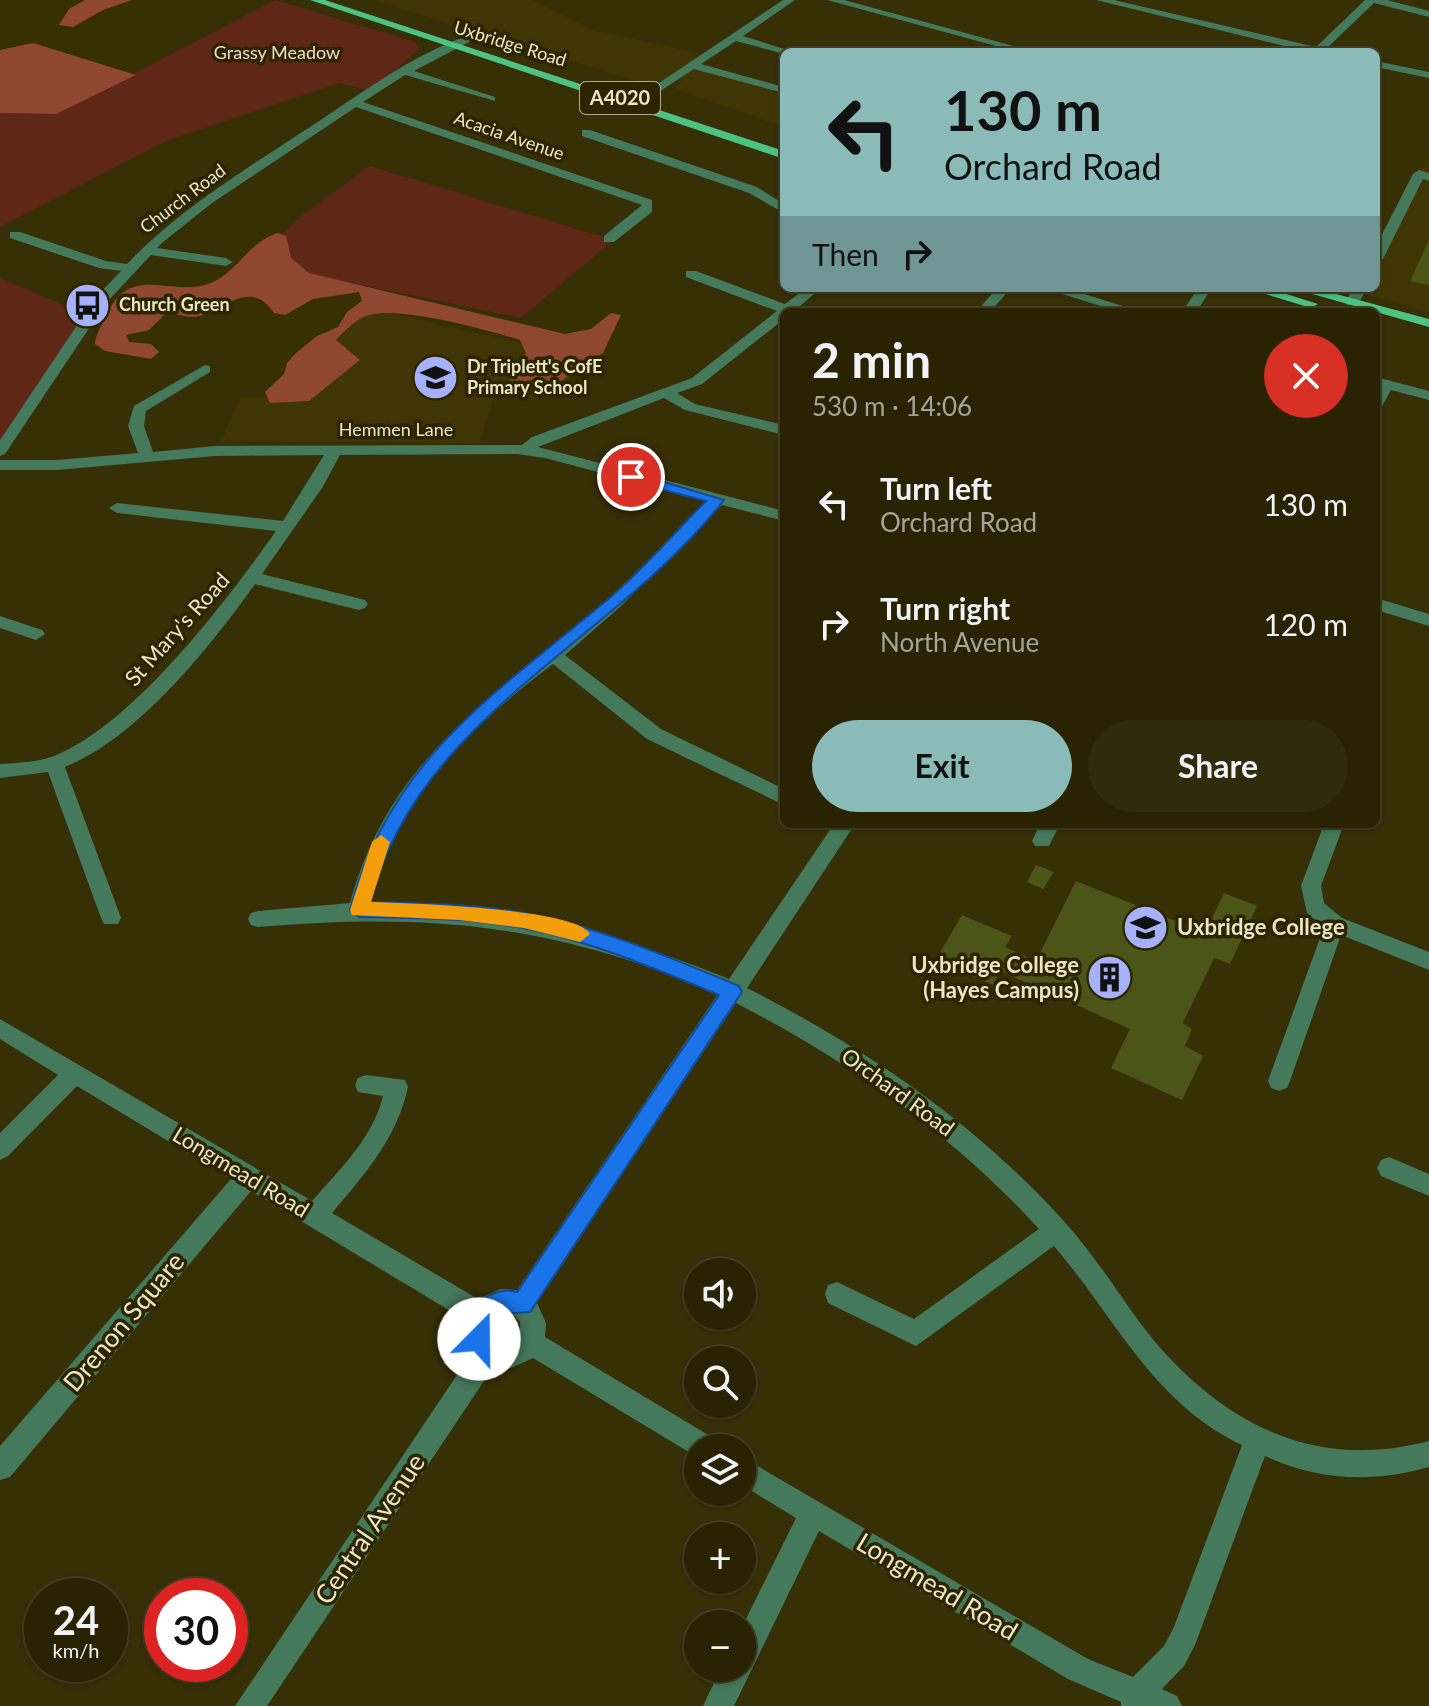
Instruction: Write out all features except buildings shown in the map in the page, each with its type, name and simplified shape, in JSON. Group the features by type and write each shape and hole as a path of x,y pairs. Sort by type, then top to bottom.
{"main road":[{"name":"Uxbridge Road","path":"315,0 780,154"},
{"name":"Uxbridge Road","path":"345,0 780,143"},
{"path":"1273,292 1347,307"},
{"path":"1308,292 1347,307"},
{"path":"1380,313 1429,323"},
{"path":"1380,322 1429,335"}],"street":[{"path":"644,97 790,0"},
{"path":"832,0 1016,48"},
{"path":"1101,0 1302,48"},
{"path":"1323,48 1373,0 1429,14"},
{"path":"735,37 780,50"},
{"name":"Church Road","path":"0,451 101,300 145,250 208,200 403,71 467,39"},
{"path":"692,65 780,89"},
{"path":"1380,65 1427,75"},
{"path":"403,71 491,99"},
{"name":"Acacia Avenue","path":"355,103 650,205 609,239"},
{"path":"586,133 753,190 780,207"},
{"path":"1380,251 1419,174 1429,177"},
{"path":"15,235 104,265 128,268"},
{"path":"145,250 226,262"},
{"path":"691,274 780,309"},
{"path":"789,308 809,292"},
{"path":"986,308 1000,292"},
{"path":"1064,292 1121,308"},
{"path":"526,450 537,440 667,394 706,375 780,315"},
{"path":"147,457 136,426 136,414 149,400 196,382 205,369"},
{"path":"1381,382 1429,396"},
{"path":"667,394 690,407 780,429"},
{"name":"St Mary's Road","path":"0,771 54,763 94,742 136,709 254,578 334,450"},
{"name":"Hemmen Lane","path":"0,465 43,465 215,451 526,450 780,515"},
{"path":"359,910 379,845 417,783 468,723 615,602 717,500"},
{"path":"117,508 287,527"},
{"path":"254,578 359,604"},
{"path":"1380,605 1429,620"},
{"path":"0,622 36,634"},
{"path":"553,655 654,734 780,796"},
{"path":"54,763 111,918"},
{"path":"522,1304 841,828"},
{"path":"1333,828 1310,892 1318,912 1335,924 1429,961"},
{"name":"Orchard Road","path":"258,919 359,910 434,910 524,921 617,945 732,992 792,1021 912,1099 988,1163 1057,1230 1155,1360 1209,1408 1258,1439 1287,1452 1329,1463 1388,1465 1429,1454"},
{"path":"1279,1081 1335,924"},
{"name":"Longmead Road","path":"0,1028 482,1316"},
{"path":"0,1149 75,1073"},
{"path":"315,1216 375,1140 392,1110 397,1087 366,1085"},
{"path":"1389,1168 1429,1185"},
{"name":"Drenon Square","path":"0,1467 248,1176"},
{"path":"837,1294 916,1333 1057,1230"},
{"path":"500,1302 522,1304 534,1321 530,1342 510,1356 488,1352 479,1339 482,1316 500,1302"},
{"path":"530,1342 684,1435"},
{"name":"Central Avenue","path":"250,1706 488,1352"},
{"path":"1136,1701 1174,1656 1185,1635 1258,1439"},
{"name":"Longmead Road","path":"756,1478 1029,1642 1136,1701 1167,1706"},
{"path":"756,1629 813,1513"},
{"path":"718,1706 730,1682"}],"shaded area":[{"path":"85,0 132,0 103,10 73,27 59,25 69,9"},
{"path":"373,0 533,0 592,30 708,55 652,86"},
{"path":"33,43 136,75 56,114 0,113 0,50"},
{"path":"692,65 780,89 780,126 675,89"},
{"path":"1429,156 1429,312 1357,292 1380,292 1380,250"},
{"path":"278,233 286,236 291,258 309,273 565,334 591,329 611,313 621,315 603,353 550,388 529,393 514,390 508,383 526,353 520,340 442,320 379,313 366,316 350,326 336,340 360,360 309,401 270,403 265,392 284,374 287,363 317,336 338,327 347,312 362,301 359,292 313,299 285,315 274,313 256,298 247,297 199,316 166,313 149,330 126,335 129,342 151,344 159,352 151,359 105,351 95,344 97,334 116,299 128,289 141,285 200,286 215,281 260,242"},
{"name":"Dr Triplett's CofE Primary School","path":"369,308 585,358 556,396 494,397 479,443 221,441 241,398 281,398"}],"green space":[{"name":"Grassy Meadow","path":"275,0 415,42 419,49 372,92 339,83 166,141 0,227 0,113 56,114"},
{"path":"370,166 613,240 521,318 252,262 304,214"},
{"path":"0,278 91,317 0,454"}],"slow traffic":[{"path":"381,842 370,866 359,910 410,909 459,913 524,921 580,934"}],"place":[{"name":"Church Green","path":"88,305"},
{"name":"Dr Triplett's CofE Primary School","path":"436,377"},
{"name":"Uxbridge College","path":"1146,927"},
{"name":"Uxbridge College (Hayes Campus)","path":"1110,978"}],"route":[{"path":"479,1339 478,1324 486,1310 500,1302 522,1304 732,992 629,949 524,921 434,910 359,910 370,866 391,822 404,800 448,745 513,684 568,643 615,602 717,500 631,477"}]}
